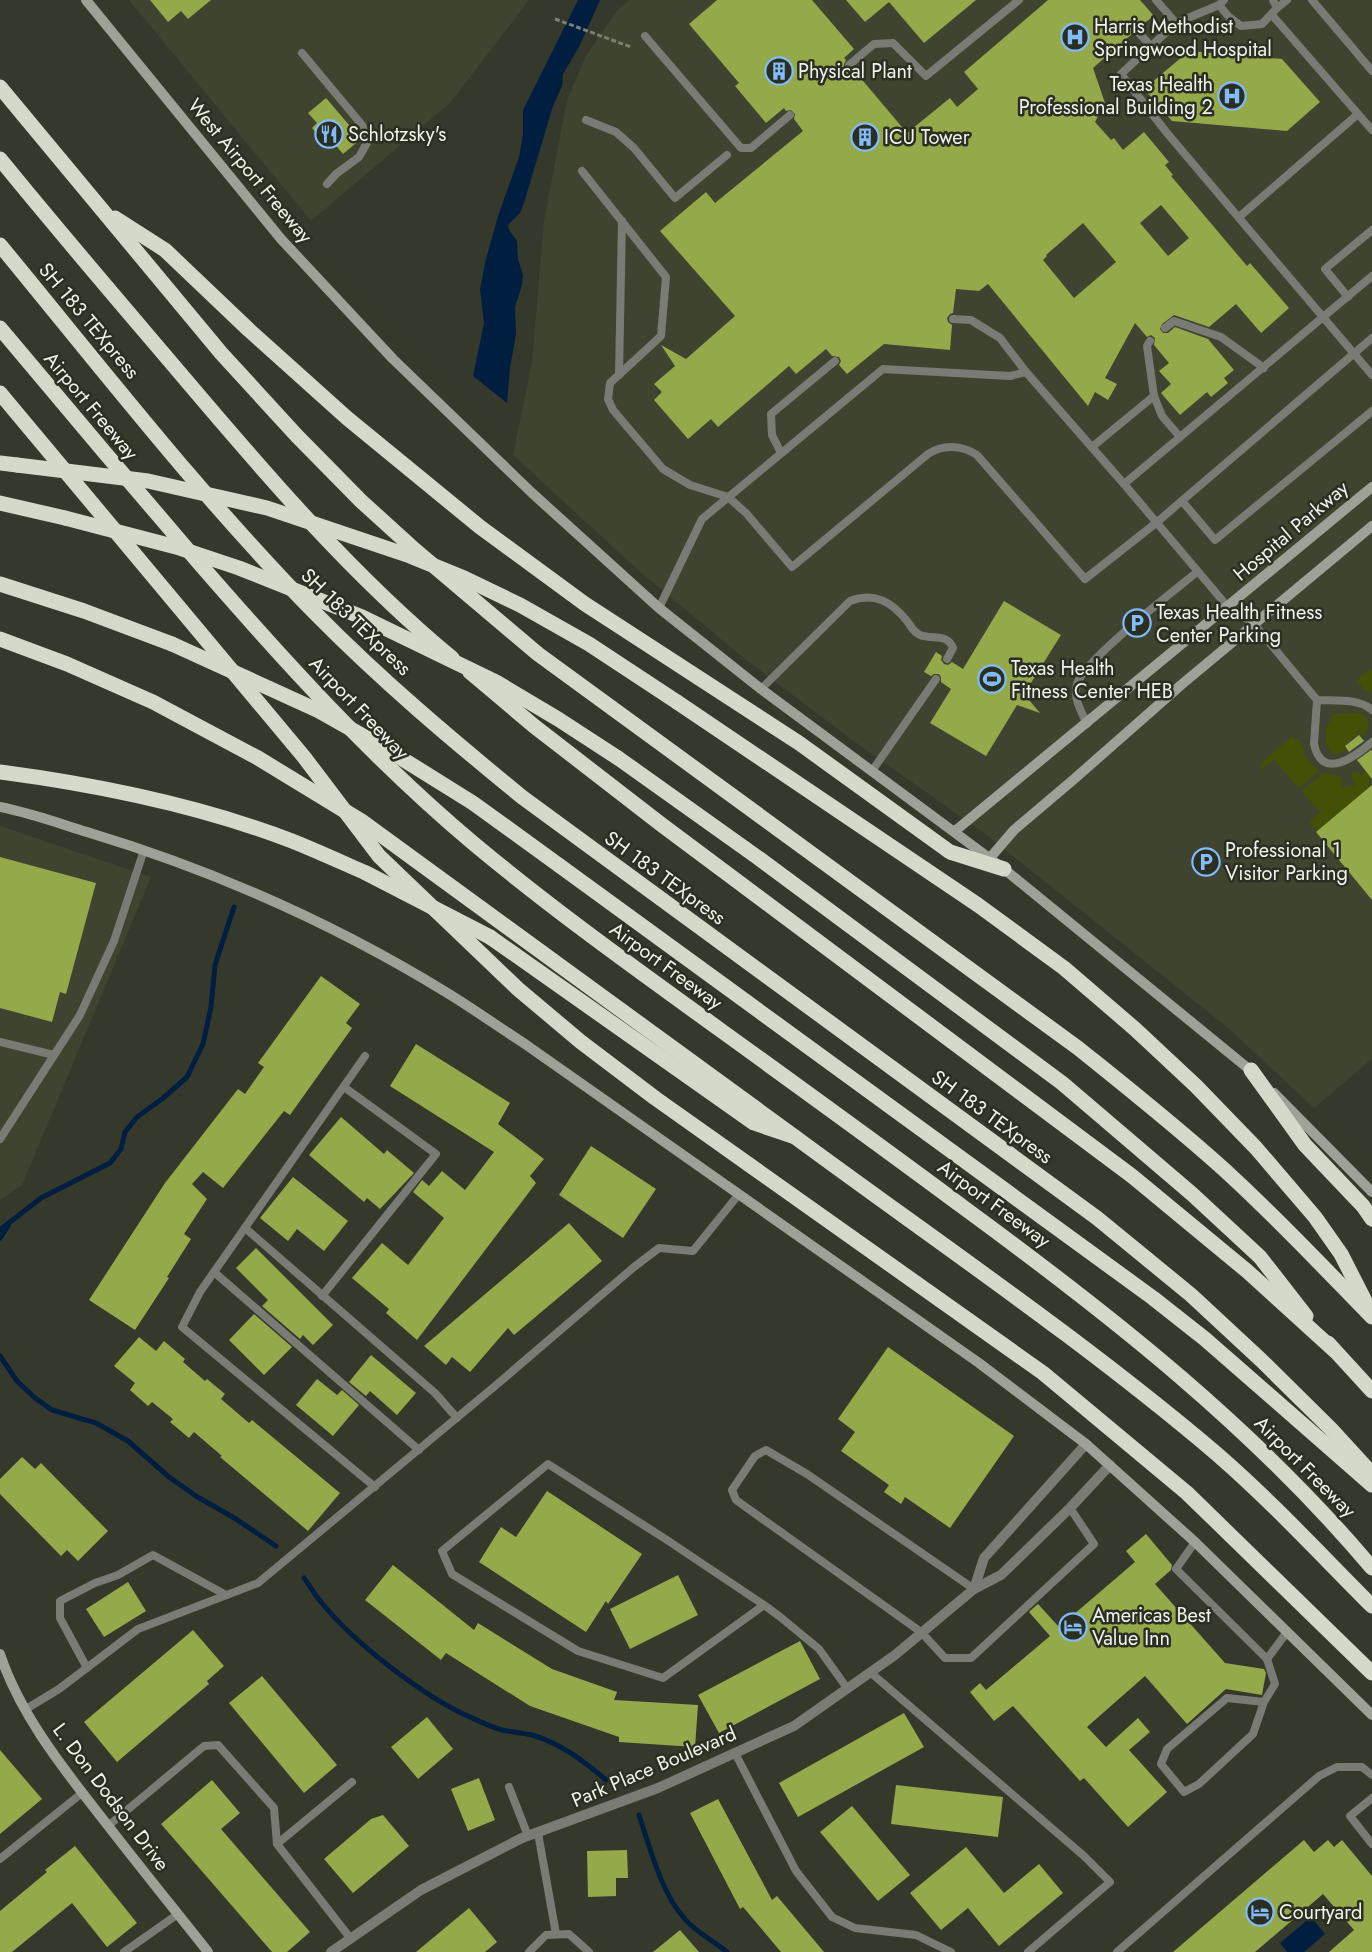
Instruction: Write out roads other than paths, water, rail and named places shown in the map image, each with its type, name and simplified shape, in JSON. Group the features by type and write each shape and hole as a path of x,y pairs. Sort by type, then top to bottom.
{"highway":[{"path":"0,87 221,353 297,436 361,500 422,556 538,654 1101,1067 1155,1110 1230,1175 1294,1236 1372,1316"},
{"name":"SH 183 TEXpress","path":"0,159 251,456 363,578 423,634 527,720 662,825 1132,1176 1246,1271 1335,1351"},
{"path":"103,211 166,250 249,330 347,418 480,527 569,592 799,743 950,852 1004,869"},
{"name":"SH 183 TEXpress","path":"0,245 244,537 316,614 452,740 530,803 1097,1218 1191,1295 1262,1360 1332,1429 1372,1474"},
{"name":"Airport Freeway","path":"0,328 96,444 235,604 326,705 405,784 474,844 599,942 1058,1276 1140,1341 1211,1403 1290,1478 1349,1540 1372,1568"},
{"path":"0,393 304,757 379,856 518,989 581,1042 655,1098 1050,1379 1187,1493 1372,1673"},
{"path":"0,463 148,481 267,508 410,556 464,578 520,605 589,644 978,905 1064,968 1135,1028 1196,1086 1256,1148 1315,1217 1341,1254 1372,1316"},
{"path":"0,503 176,547 221,562 362,617 496,682 558,719 618,758 756,857 1069,1089 1192,1194 1260,1257 1335,1351 1372,1392"},
{"path":"0,584 84,611 172,644 319,711 388,750 473,803 1154,1298 1205,1339 1372,1485"},
{"path":"0,639 67,664 153,702 258,758 363,822 1073,1340 1147,1397 1219,1456 1372,1606"},
{"path":"0,772 66,780 151,798 210,814 291,841 366,873 490,937 754,1122 795,1137"},
{"path":"1251,1070 1305,1144 1363,1206 1372,1219"}],"main road":[{"name":"West Airport Freeway","path":"86,0 281,239 393,359 531,492 659,608"},
{"name":"Hospital Parkway","path":"955,831 1372,487"},
{"path":"990,858 1014,830 1254,624 1372,526"},
{"path":"659,608 761,689 990,858 1251,1070 1372,1192"},
{"path":"0,807 19,811 144,850 200,871 288,908 371,950 450,994 979,1363 1086,1444 1195,1542 1372,1715"},
{"name":"L. Don Dodson Drive","path":"0,1654 26,1709 66,1772 208,1952"}],"street":[{"path":"974,1589 984,1558 1086,1444"},
{"name":"Park Place Boulevard","path":"331,1952 421,1890 533,1834 658,1788 794,1726 895,1655 974,1589 1001,1575 1070,1508 1110,1465"}],"lane":[{"path":"849,65 874,44 893,43 926,76 1019,0"},
{"path":"1156,0 1176,22"},
{"path":"1273,0 1277,8"},
{"path":"1287,0 1262,24 1241,26 1228,17 1221,3 1176,22 1121,74 1167,133 1372,375"},
{"path":"1312,0 1372,71"},
{"path":"1272,15 1372,130"},
{"path":"1136,30 1151,46"},
{"path":"645,36 742,148 751,148 790,115"},
{"path":"302,53 362,125 368,141 359,157 336,174 327,184"},
{"path":"1239,217 1358,114"},
{"path":"586,120 616,132 634,148 675,198 727,155"},
{"path":"582,171 666,277 661,336 610,383 608,399 613,410 663,470 690,485 728,497 746,512 792,567 935,449 964,447 977,454 1085,579 1156,523 1372,338"},
{"path":"619,375 622,221"},
{"path":"1348,297 1325,269 1372,230"},
{"path":"1124,484 1372,276"},
{"path":"953,319 971,320 1000,338 1026,372 1228,607 1254,624 1317,700 1314,744 1318,754 1331,763 1341,763 1351,759 1372,742"},
{"path":"1165,328 1174,321 1221,337 1264,368"},
{"path":"1150,340 1148,346 1154,396 1162,416 1180,437"},
{"path":"781,453 772,435 771,414 835,360"},
{"path":"659,608 702,519 883,369 1010,376 1026,372"},
{"path":"1092,447 1154,396"},
{"path":"1182,501 1215,540 1372,411"},
{"path":"1087,724 1076,697 1077,683 1084,670 1105,649 1197,572"},
{"path":"761,689 850,601 862,597 874,597 896,608 914,631 920,635 945,638 951,642 953,648 947,659"},
{"path":"872,771 936,679"},
{"path":"1317,700 1355,702 1363,704 1372,710"},
{"path":"0,1139 80,1014 114,941 144,850"},
{"path":"0,1042 54,1055"},
{"path":"365,1056 200,1292 182,1327 375,1487"},
{"path":"322,1296 436,1154 344,1086"},
{"path":"26,1709 59,1689 138,1629 258,1583 375,1487 658,1248 693,1251 739,1194"},
{"path":"245,1228 434,1393 457,1418"},
{"path":"214,1272 419,1450"},
{"path":"974,1589 808,1474 766,1450 756,1456 732,1490 736,1500 921,1632 945,1658 971,1658 1094,1544 1070,1508"},
{"path":"764,1605 663,1678 578,1651 452,1574 442,1551 548,1464 667,1540 764,1605 779,1616 819,1649 847,1688"},
{"path":"1195,1542 1176,1569 1267,1659 1275,1684 1264,1702 1253,1734 1199,1784 1184,1792 1162,1764 1167,1749 1227,1698 1264,1702"},
{"path":"87,1668 60,1618 60,1602 95,1583 118,1575 153,1555 226,1595"},
{"path":"1267,1659 1287,1632"},
{"path":"870,1672 1076,1850 1110,1882 1028,1952"},
{"path":"108,1826 204,1746 218,1744 274,1808 277,1844 351,1939"},
{"path":"735,1753 796,1872 832,1917 855,1928 916,1935 952,1952"},
{"path":"1117,1952 1319,1776 1337,1766 1362,1767 1372,1775"},
{"path":"277,1844 352,1782"},
{"path":"509,1787 533,1834 556,1934"},
{"path":"0,1859 82,1793"},
{"path":"1372,1798 1350,1816 1372,1844"},
{"path":"124,1952 178,1914"},
{"path":"529,1952 546,1935 556,1934 569,1934 589,1952"}],"water":[{"path":"578,0 600,0 580,45 563,74 562,86 553,106 523,206 520,213 508,225 509,230 517,241 518,259 523,275 515,307 516,334 510,368 507,403 473,376 484,323 480,289 498,216 519,157 523,134 523,110"},
{"path":"1311,1917 1325,1934 1304,1952 1287,1952 1280,1943"}],"waterway":[{"path":"0,1230 41,1198 110,1163 121,1149 125,1132 137,1117 162,1099 187,1077 203,1044 211,1007 215,965 234,907"},
{"path":"0,1238 8,1226"},
{"path":"0,1356 17,1381 35,1398 52,1410 96,1423 128,1441 169,1477 276,1546"},
{"path":"304,1578 321,1602 351,1634 411,1682 452,1708 486,1724 502,1730 542,1738 562,1748 606,1780"},
{"path":"639,1815 657,1869 676,1907 693,1928 727,1952"}],"place":[{"name":"Harris Methodist Springwood Hospital","path":"1075,37"},
{"name":"Physical Plant","path":"779,71"},
{"name":"Texas Health Professional Building 2","path":"1232,96"},
{"name":"Schlotzsky's","path":"329,134"},
{"name":"ICU Tower","path":"865,137"},
{"name":"Texas Health Fitness Center Parking","path":"1137,623"},
{"name":"Texas Health Fitness Center HEB","path":"992,679"},
{"name":"Professional 1 Visitor Parking","path":"1206,862"},
{"name":"Americas Best Value Inn","path":"1073,1627"},
{"name":"Courtyard","path":"1260,1912"}]}
